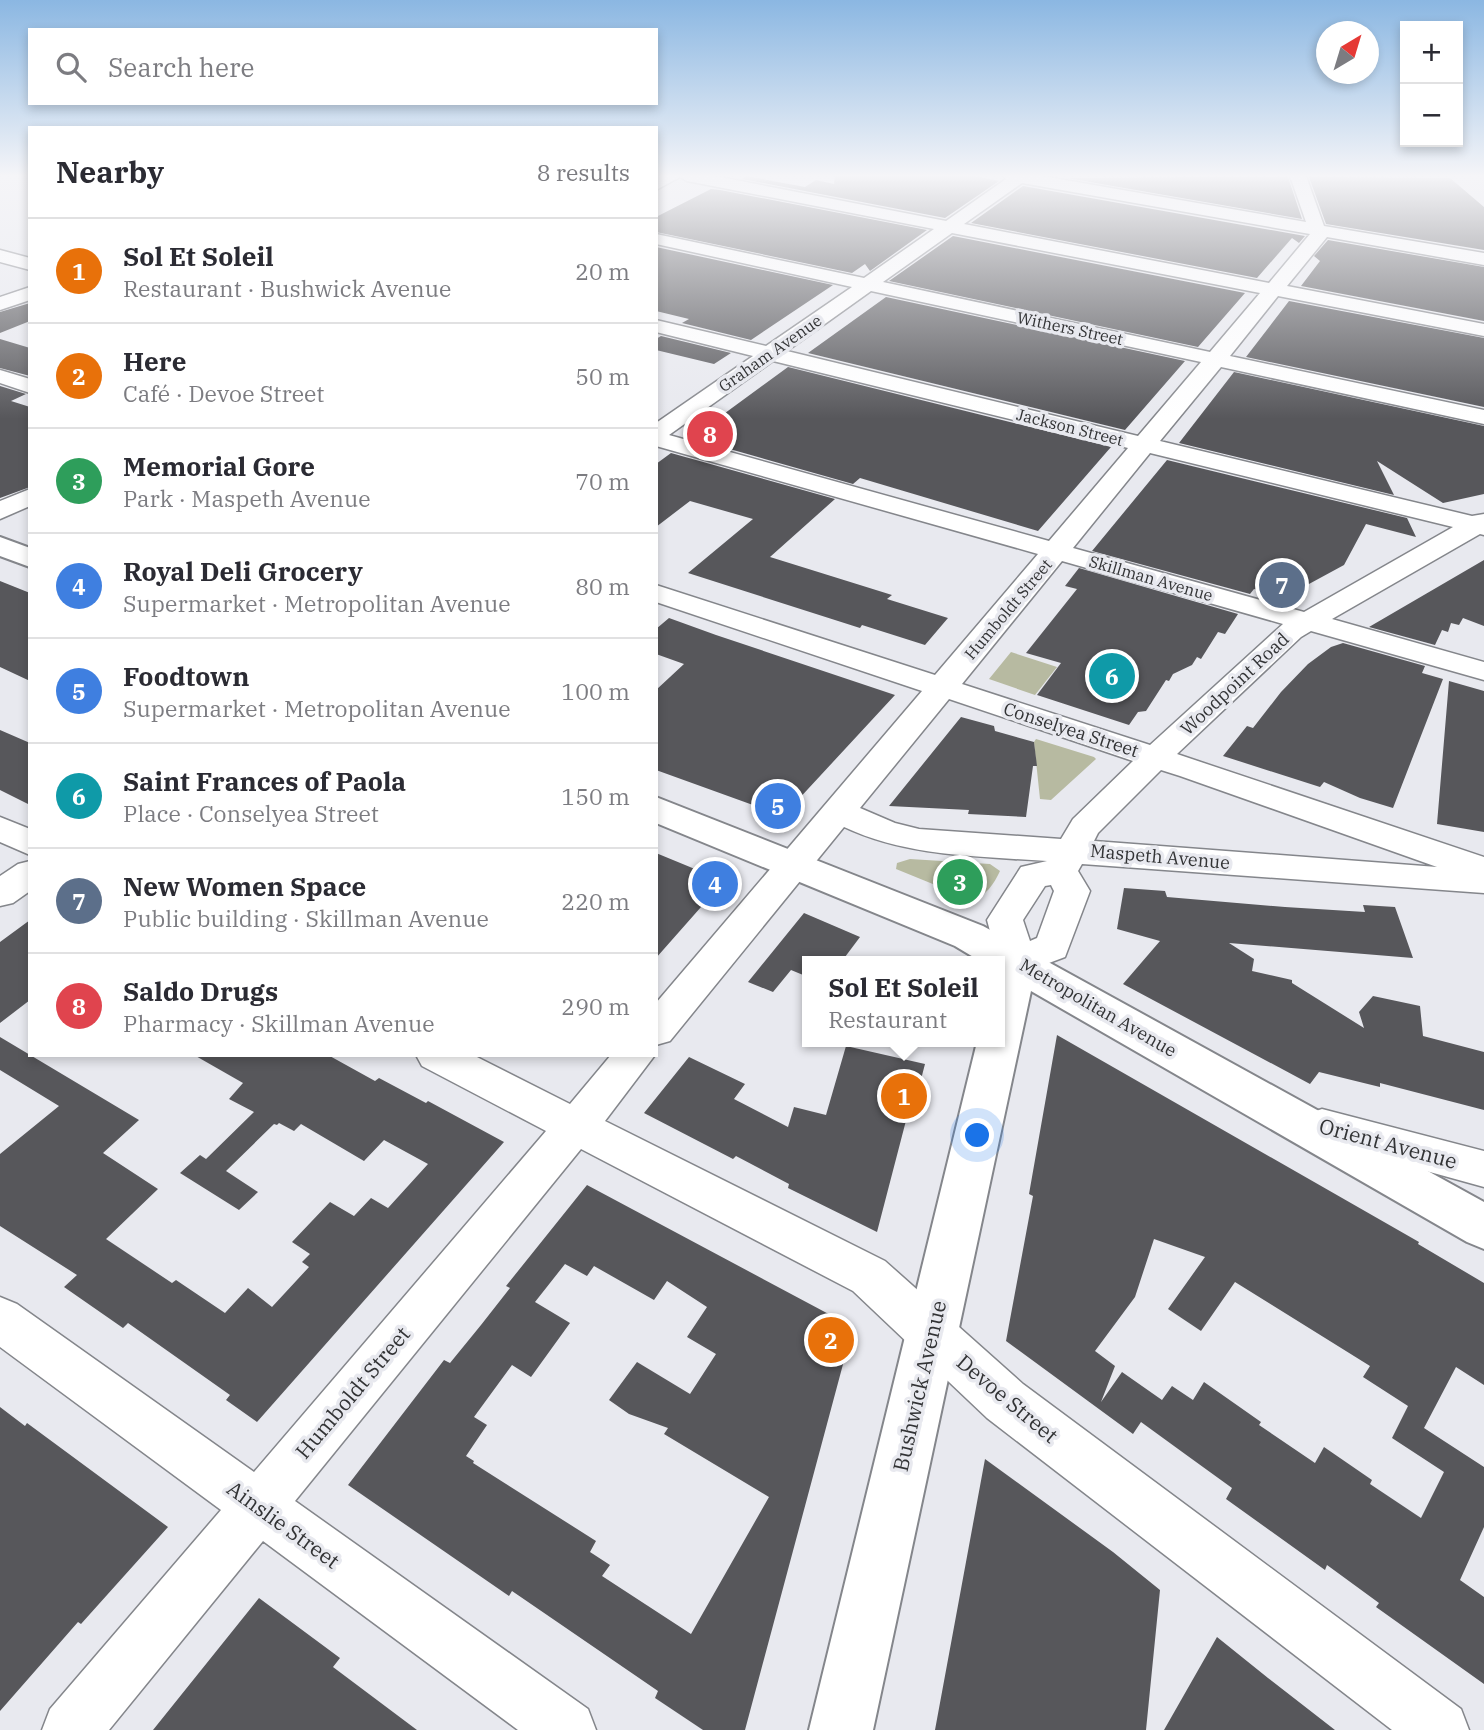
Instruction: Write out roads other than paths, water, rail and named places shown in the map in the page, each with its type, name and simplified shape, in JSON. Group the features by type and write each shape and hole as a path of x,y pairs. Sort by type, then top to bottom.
{"main road":[{"path":"0,546 28,557"},
{"name":"Metropolitan Avenue","path":"658,809 970,936 1484,1227"},
{"path":"1005,1014 1017,961"},
{"name":"Bushwick Avenue","path":"841,1730 998,1047"}],"street":[{"path":"3,257 28,263"},
{"name":"Withers Street","path":"737,257 1484,417"},
{"name":"Graham Avenue","path":"658,432 907,257"},
{"path":"1103,257 1484,330"},
{"name":"Humboldt Street","path":"658,1028 1302,257"},
{"path":"0,304 28,294"},
{"name":"Jackson Street","path":"658,326 1481,524"},
{"path":"0,376 28,385"},
{"name":"Skillman Avenue","path":"658,440 1484,671"},
{"path":"0,511 28,497"},
{"name":"Woodpoint Road","path":"1065,860 1085,827 1154,758 1291,631 1481,524"},
{"name":"Conselyea Street","path":"658,594 1484,870"},
{"name":"Maspeth Avenue","path":"840,812 886,833 1065,860 1484,883"},
{"path":"0,828 28,843"},
{"path":"1065,860 1072,891 1052,947 1017,961 1005,920 1033,876 1065,860"},
{"path":"0,894 28,874"},
{"name":"Devoe Street","path":"440,1057 869,1276 1005,1401 1440,1730"},
{"name":"Humboldt Street","path":"71,1730 633,1057"},
{"name":"Orient Avenue","path":"1292,1118 1484,1169"},
{"name":"Ainslie Street","path":"0,1319 566,1730"}],"place":[{"name":"Saldo Drugs","path":"710,434"},
{"name":"New Women Space","path":"1282,585"},
{"name":"Saint Frances of Paola","path":"1112,676"},
{"name":"Foodtown","path":"778,806"},
{"name":"Memorial Gore","path":"960,882"},
{"name":"Royal Deli Grocery","path":"715,884"},
{"name":"Sol Et Soleil","path":"904,1096"},
{"name":"Here","path":"831,1340"}]}
